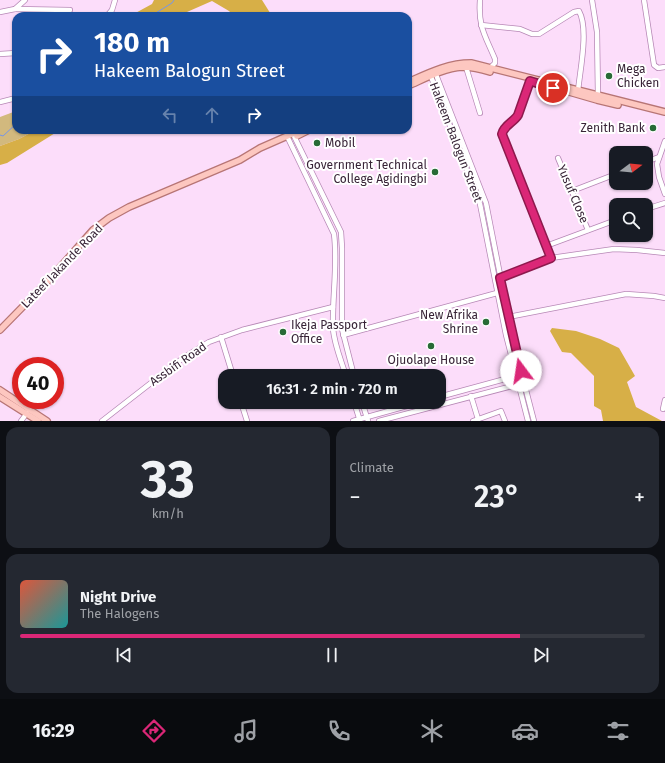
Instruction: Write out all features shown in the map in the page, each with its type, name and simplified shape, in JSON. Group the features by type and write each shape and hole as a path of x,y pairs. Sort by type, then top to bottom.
{"main road":[{"path":"412,81 460,63 471,63 665,112"},
{"path":"412,84 433,73 466,67 486,70 597,100 665,116"},
{"name":"Lateef Jakande Road","path":"0,330 47,282 93,230 102,223 129,208 240,160 260,148 297,134"},
{"path":"0,390 47,421"},
{"path":"0,397 38,421"}],"street":[{"path":"15,9 25,0"},
{"path":"110,12 115,0"},
{"path":"480,0 479,14 481,25 495,59 495,63 490,68"},
{"path":"592,0 597,32 598,96"},
{"path":"644,0 654,65 658,68 665,67"},
{"path":"0,12 15,9 70,10"},
{"path":"481,25 520,29 532,34 539,34 574,12 579,11 583,31 583,45 578,91"},
{"path":"0,54 12,53"},
{"path":"466,67 480,113"},
{"name":"Hakeem Balogun Street","path":"433,73 477,195 489,247 497,293 528,421"},
{"path":"530,81 516,119 505,128 502,134 551,258"},
{"path":"0,102 12,99"},
{"name":"Hakeem Balogun Street","path":"453,126 486,202 508,317 534,421"},
{"path":"291,136 304,156 340,232 342,248 341,314 343,334 352,369"},
{"path":"291,136 298,158 334,234 334,337 344,369"},
{"path":"665,141 659,157 658,170 665,194"},
{"path":"298,158 304,156"},
{"path":"653,159 659,157"},
{"name":"Yusuf Close","path":"558,158 588,230"},
{"path":"572,191 609,177"},
{"path":"653,207 665,203"},
{"path":"546,246 609,222"},
{"path":"489,247 494,247"},
{"path":"500,278 551,258 614,249 665,253"},
{"path":"343,334 497,293"},
{"path":"508,317 626,294 665,298"},
{"name":"Assbifi Road","path":"102,421 183,358 209,342 242,330 333,307"},
{"path":"221,337 231,369"},
{"path":"379,421 388,420 406,413 494,391 518,384 523,380 516,376 446,395"},
{"path":"491,383 494,391"},
{"path":"471,396 476,420 501,411 505,421"},
{"path":"663,409 665,400"},
{"path":"243,409 247,421"},
{"path":"356,409 360,420"},
{"path":"364,409 367,419"},
{"path":"353,421 367,419 399,409"},
{"path":"21,421 27,413"},
{"path":"402,421 406,413"}],"shaded area":[{"path":"154,0 262,0 270,12 230,12 212,1 187,12 137,12 152,4"},
{"path":"12,112 12,134 28,134 0,146 0,117"},
{"path":"28,134 54,134 7,163 0,165 0,146"},
{"path":"552,328 576,331 600,339 619,348 635,376 627,382 636,407 662,421 603,421 601,410 594,406 594,376 571,353 562,352 550,331"}],"waterway":[{"path":"157,12 172,3 174,0"},
{"path":"0,135 3,136 12,128"}],"place":[{"name":"Mega Chicken","path":"609,76"},
{"name":"Zenith Bank","path":"653,128"},
{"name":"Mobil","path":"317,143"},
{"name":"Government Technical College Agidingbi","path":"435,172"},
{"name":"New Afrika Shrine","path":"486,322"},
{"name":"Ikeja Passport Office","path":"283,332"},
{"name":"Ojuolape House","path":"431,346"}],"route":[{"path":"521,371 500,278 551,258 502,131 516,119 530,81 553,88"}]}
